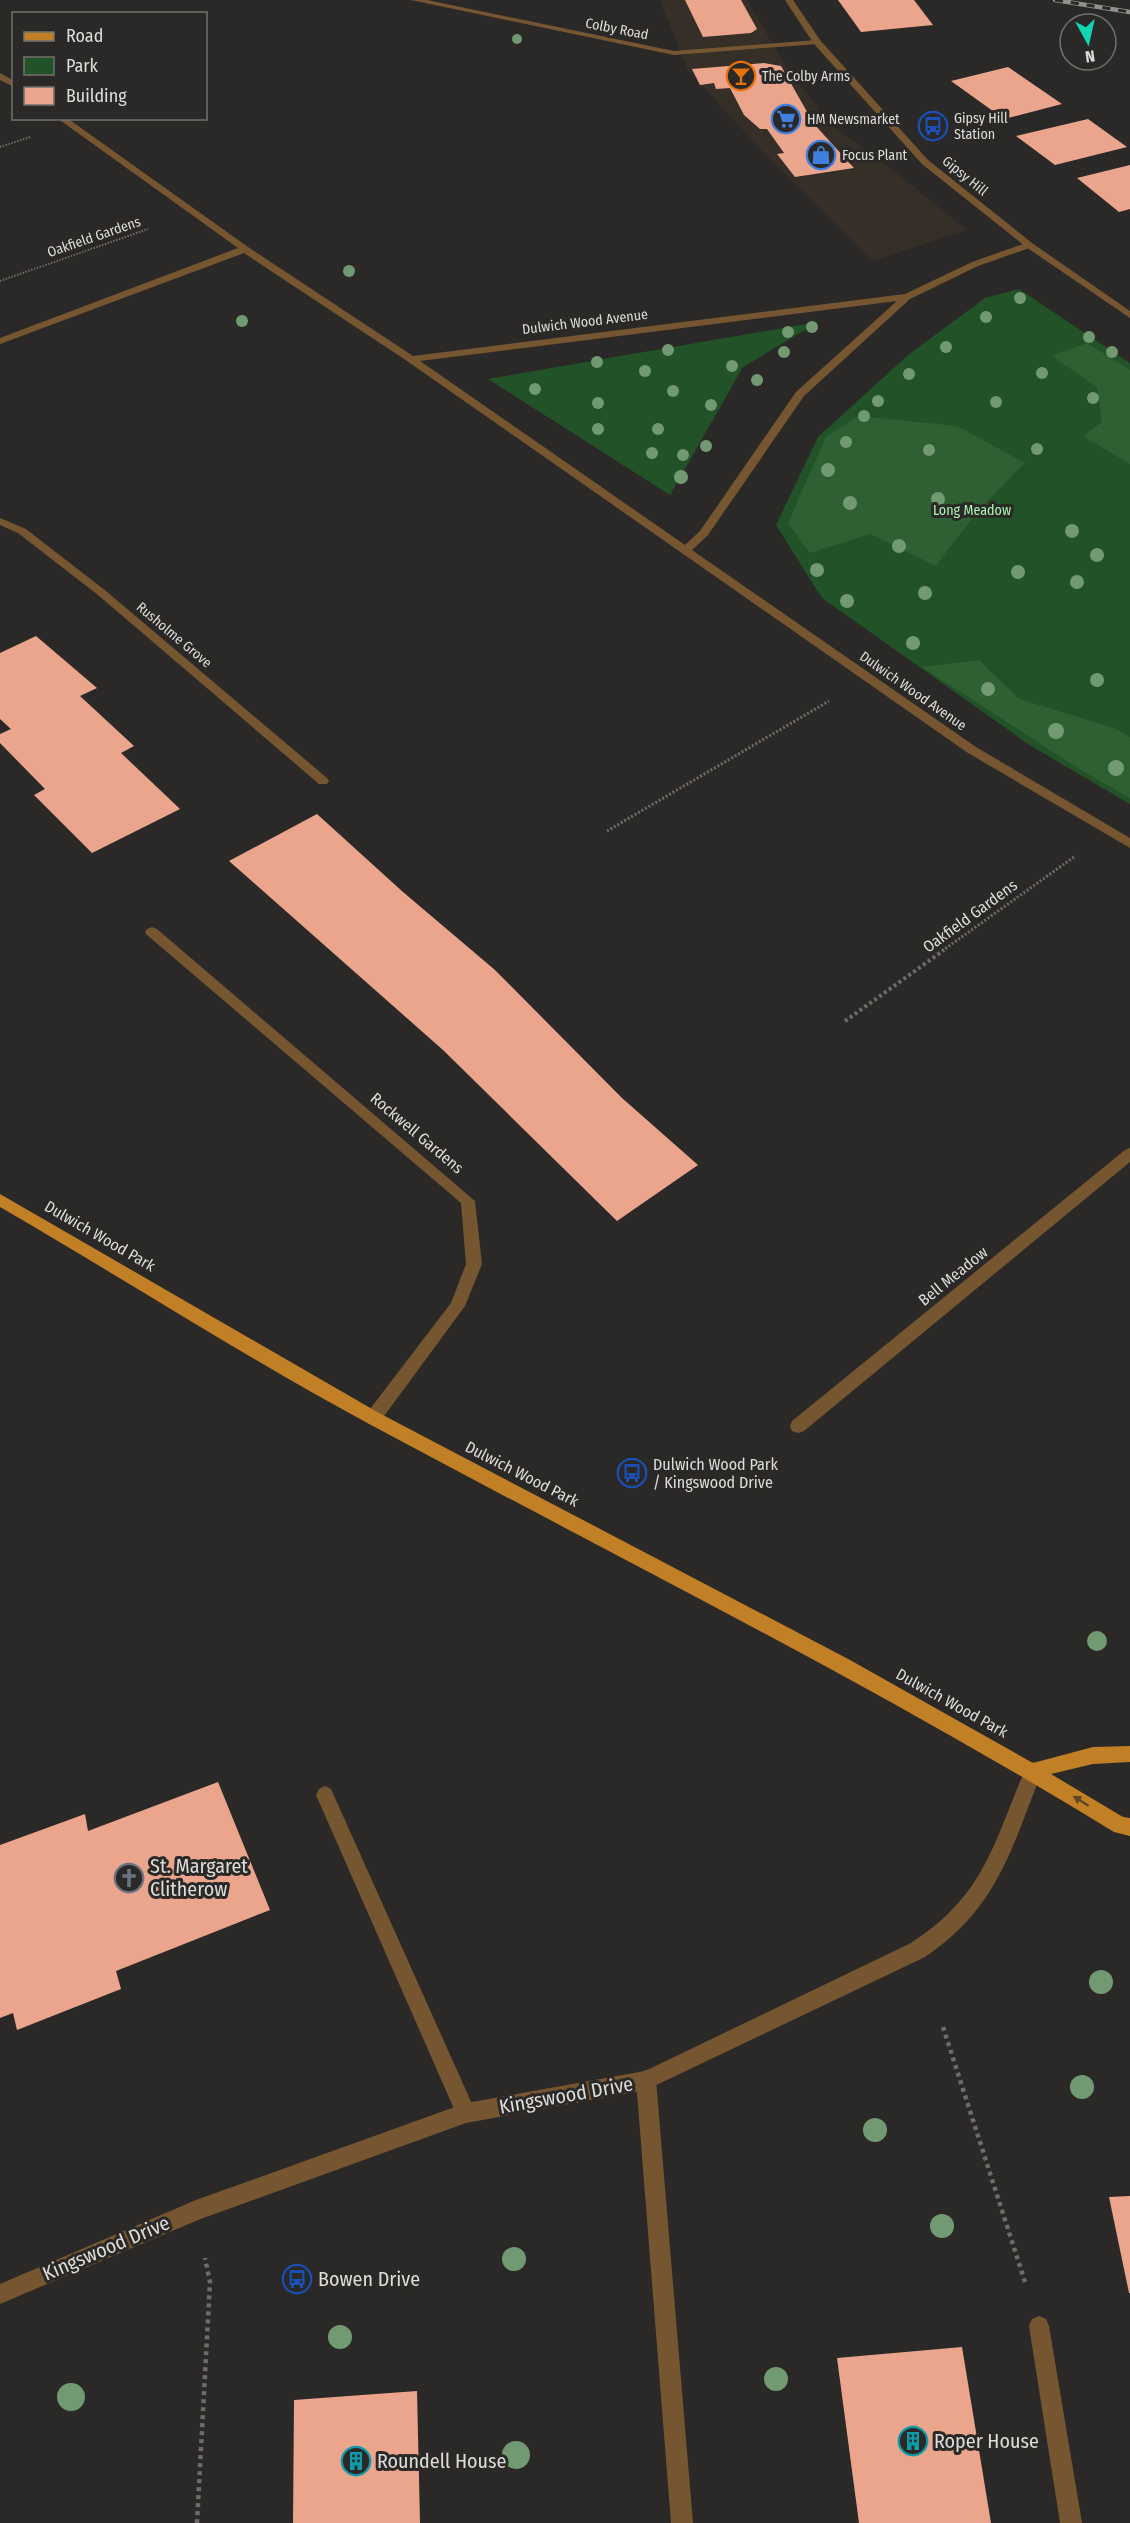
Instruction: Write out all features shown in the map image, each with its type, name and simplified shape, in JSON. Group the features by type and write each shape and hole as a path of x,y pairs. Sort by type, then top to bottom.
{"main road":[{"name":"Dulwich Wood Park","path":"0,1200 273,1362 373,1418 731,1605 1033,1771 1120,1826 1130,1827"},
{"path":"1033,1771 1079,1758 1104,1754 1130,1755"}],"street":[{"name":"Colby Road","path":"415,0 674,53 817,42"},
{"name":"Gipsy Hill","path":"789,0 817,42 925,162 1029,245 1130,315"},
{"name":"Dulwich Wood Avenue","path":"64,120 245,249 411,359 972,750 1130,844"},
{"name":"Dulwich Wood Avenue","path":"686,550 704,533 800,394 907,297 975,264 1029,245"},
{"path":"0,341 245,249"},
{"name":"Dulwich Wood Avenue","path":"411,359 907,297"},
{"name":"Rusholme Grove","path":"0,521 22,531 102,593 322,780"},
{"name":"Rockwell Gardens","path":"152,932 468,1201 474,1264 457,1306 373,1418"},
{"name":"Bell Meadow","path":"798,1426 1130,1154"},
{"name":"Kingswood Drive","path":"0,2294 196,2210 466,2113 646,2080 940,1938 964,1914 991,1875 1033,1771"},
{"path":"325,1795 466,2113"},
{"path":"646,2080 682,2523"},
{"path":"1039,2326 1071,2523"}],"path":[{"name":"Oakfield Gardens","path":"0,281 194,213"},
{"path":"607,831 868,678"},
{"name":"Oakfield Gardens","path":"845,1021 1109,832"},
{"path":"943,2027 1039,2326"},
{"path":"196,2210 210,2282 197,2523"}],"shaded area":[{"path":"660,0 747,0 785,65 829,123 879,159 967,230 873,261 762,151 688,70"}],"green space":[{"name":"Long Meadow","path":"1019,289 1130,363 1130,804 1031,746 822,598 776,525 818,437 908,355 985,298"},
{"path":"818,322 743,367 670,495 488,379"},
{"path":"1087,343 1130,370 1130,464 1083,436 1102,422 1097,387 1052,356"},
{"path":"858,416 957,426 1025,463 978,512 936,566 870,534 810,553 788,523 826,437"},
{"path":"979,660 1019,699 1114,728 1130,737 1130,798 1081,770 922,667"}],"building":[{"path":"685,0 741,0 757,29 751,33 703,37"},
{"path":"838,0 914,0 933,25 861,32"},
{"path":"764,63 781,66 814,124 854,168 795,177 777,154 784,153 767,129 760,129 744,115 730,88 716,89 714,83 700,85 692,69"},
{"path":"1008,67 1062,104 1004,119 951,81"},
{"path":"1088,119 1127,147 1055,165 1016,136"},
{"path":"1130,165 1130,209 1119,212 1077,178"},
{"path":"36,636 97,688 80,696 134,746 121,753 180,809 92,853 34,795 45,789 0,743 0,734 11,729 0,719 0,653"},
{"path":"317,814 403,892 495,970 622,1098 698,1165 617,1221 443,1050 229,861"},
{"name":"St. Margaret Clitherow","path":"218,1782 270,1910 116,1971 121,1989 17,2030 13,2013 0,2018 0,1845 85,1814 88,1831"},
{"path":"1130,2196 1130,2293 1129,2293 1109,2197"},
{"name":"Roper House","path":"962,2347 991,2523 859,2523 837,2358"},
{"name":"Roundell House","path":"417,2391 420,2523 293,2523 294,2400"}],"railway":[{"path":"1055,0 1130,12"}],"place":[{"name":"The Colby Arms","path":"741,76"},
{"name":"HM Newsmarket","path":"786,119"},
{"name":"Gipsy Hill Station","path":"933,126"},
{"name":"Focus Plant","path":"821,155"},
{"name":"Dulwich Wood Park / Kingswood Drive","path":"632,1473"},
{"name":"St. Margaret Clitherow","path":"129,1878"},
{"name":"Bowen Drive","path":"297,2279"},
{"name":"Roper House","path":"913,2441"},
{"name":"Roundell House","path":"356,2461"}]}
